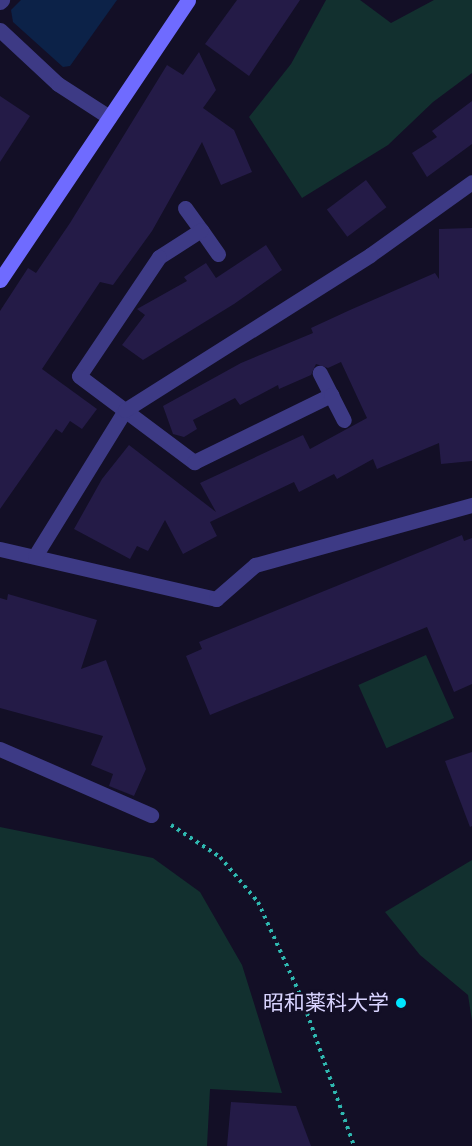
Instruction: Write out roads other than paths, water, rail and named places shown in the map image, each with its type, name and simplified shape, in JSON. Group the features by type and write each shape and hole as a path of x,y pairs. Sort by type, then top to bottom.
{"street":[{"path":"0,280 188,0"},
{"path":"0,30 57,84 109,117"},
{"path":"35,556 125,410 370,255 472,182"},
{"path":"186,208 218,254"},
{"path":"201,230 159,257 79,376 194,462 331,395"},
{"path":"320,373 344,420"},
{"path":"0,549 216,599 255,565 472,505"},
{"path":"0,749 151,815"}],"water":[{"path":"21,0 117,0 70,66 63,67 13,22 11,10"}],"place":[{"name":"昭和薬科大学","path":"401,1003"}]}
